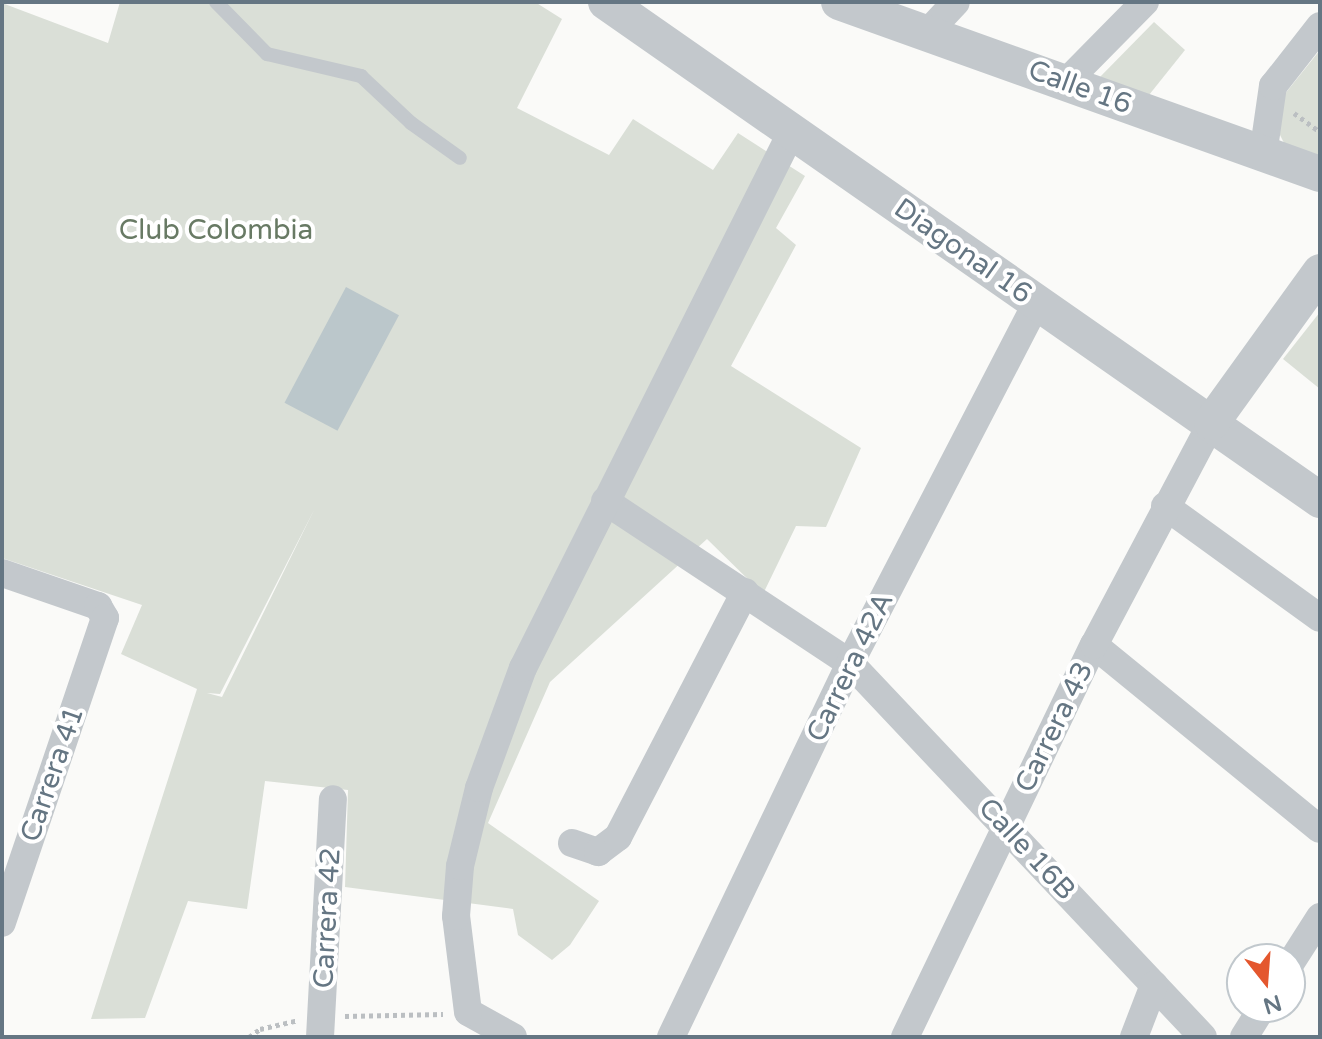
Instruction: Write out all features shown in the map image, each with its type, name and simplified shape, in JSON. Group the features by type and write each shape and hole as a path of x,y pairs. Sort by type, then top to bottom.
{"street":[{"name":"Diagonal 16","path":"606,2 1320,500"},
{"name":"Calle 16","path":"839,2 1320,174"},
{"path":"927,33 956,2"},
{"path":"1067,81 1145,2"},
{"path":"1263,155 1263,127 1273,86 1320,26"},
{"path":"513,1037 468,1012 456,916 468,829 523,668 791,133"},
{"path":"1212,422 1320,272"},
{"name":"Carrera 42A","path":"671,1037 850,663 1037,302"},
{"name":"Carrera 43","path":"905,1037 1094,645 1212,422"},
{"name":"Calle 16B","path":"605,501 850,663 1203,1037"},
{"path":"1165,506 1320,618"},
{"name":"Carrera 41","path":"2,573 98,606 103,610 105,626 2,923"},
{"path":"572,843 598,852 618,837 745,592"},
{"path":"1094,645 1320,829"},
{"name":"Carrera 42","path":"322,1026 333,799"},
{"path":"1303,943 1320,917"},
{"path":"1134,1037 1154,985"}],"lane":[{"path":"216,2 267,54 361,76 411,123 460,158"}],"path":[{"path":"249,1037 260,1029 468,1012"}],"green space":[{"name":"Club Colombia","path":"120,2 535,2 562,19 517,108 609,155 633,119 713,170 738,133 805,176 776,228 796,245 731,366 861,448 826,527 796,526 763,594 707,539 550,682 488,823 599,901 570,945 552,960 518,935 513,909 345,887 348,790 265,781 247,909 188,901 145,1018 91,1019 197,689 121,654 142,605 2,558 2,3 108,43","holes":["314,510 222,697 207,693 220,694"]},
{"path":"1154,22 1185,50 1149,95 1098,79"},
{"path":"1320,50 1320,162 1285,145 1275,125 1276,105"},
{"path":"1320,312 1320,389 1283,359"}],"shaded area":[{"path":"346,287 399,315 337,431 284,403"}]}
